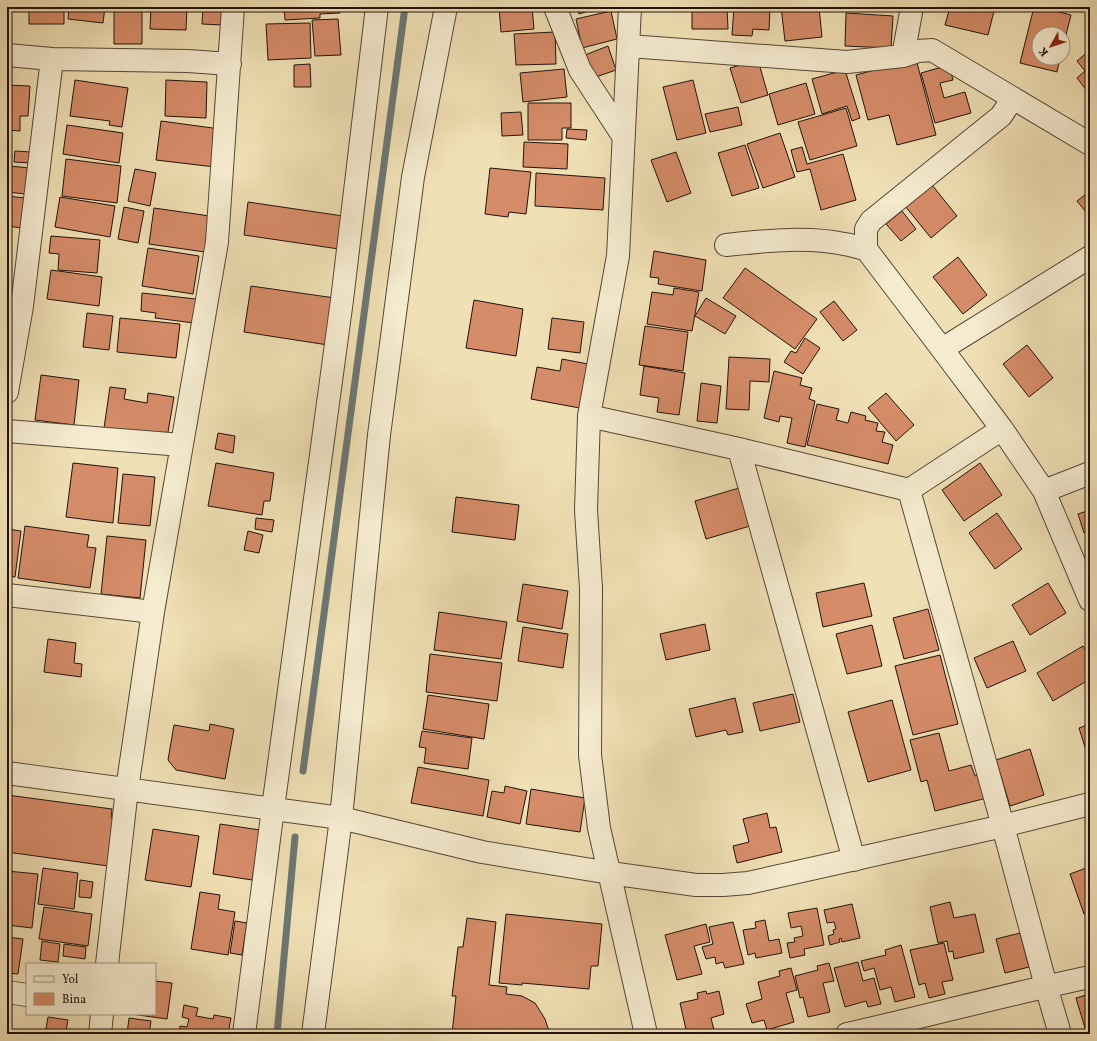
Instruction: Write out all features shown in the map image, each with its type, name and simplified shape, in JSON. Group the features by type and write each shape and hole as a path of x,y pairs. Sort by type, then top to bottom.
{"street":[{"path":"107,963 127,789 154,612 217,242 233,7"},
{"path":"244,1034 272,808 341,307 377,7"},
{"path":"313,1034 341,818 379,435 413,177 446,7"},
{"path":"555,7 580,70 623,136"},
{"path":"630,7 618,256 589,416 586,510 591,588 590,755 599,828 646,1034"},
{"path":"903,56 912,7"},
{"path":"629,46 847,62 903,56 918,50 932,50 1090,144"},
{"path":"7,55 52,59 188,61 230,64"},
{"path":"7,392 22,306 52,59"},
{"path":"1013,98 1001,116 871,221 866,229 866,249 1002,429 1044,491 1090,600"},
{"path":"726,245 770,240 817,241 844,244 866,249"},
{"path":"942,349 1090,257"},
{"path":"589,416 739,449 909,490 1002,429"},
{"path":"7,431 182,445"},
{"path":"739,449 854,860"},
{"path":"1044,491 1090,473"},
{"path":"909,490 1060,1034"},
{"path":"7,595 154,612"},
{"path":"7,773 341,818 482,852 610,873 696,885 723,886 748,883 854,860 1003,826 1090,804"},
{"path":"847,1034 908,1027 1046,986 1090,977"},
{"path":"7,992 26,995"},
{"path":"100,1034 102,1015"}],"building":[{"path":"64,7 64,24 29,24 29,8"},
{"path":"69,7 105,7 103,23 68,19"},
{"path":"114,7 142,7 142,44 114,44"},
{"path":"151,7 187,7 186,30 150,29"},
{"path":"203,7 223,7 222,25 202,24"},
{"path":"284,7 340,7 340,13 320,14 320,18 285,20"},
{"path":"499,7 532,7 534,29 501,32"},
{"path":"577,7 601,7 579,14"},
{"path":"692,7 727,7 728,29 692,29"},
{"path":"734,7 770,7 769,30 753,29 752,36 732,35"},
{"path":"781,7 819,7 822,37 785,41"},
{"path":"950,7 995,7 988,35 945,25"},
{"path":"1034,7 1060,7 1059,12 1071,15 1068,26 1031,26 1031,66 1020,63"},
{"path":"611,11 617,39 582,48 576,19"},
{"path":"846,13 893,16 891,48 845,46"},
{"path":"338,19 341,55 315,56 312,20"},
{"path":"310,23 311,58 268,60 266,24"},
{"path":"555,32 556,64 516,65 514,34"},
{"path":"608,46 616,70 593,78 585,55"},
{"path":"1090,50 1090,95 1077,78 1085,71 1077,61"},
{"path":"916,59 936,135 897,145 889,115 868,120 856,75"},
{"path":"758,60 768,95 741,103 730,68"},
{"path":"310,64 311,87 294,87 294,65"},
{"path":"949,65 953,80 940,83 944,98 965,92 971,113 935,123 921,73"},
{"path":"1032,66 1058,66 1057,72"},
{"path":"564,69 567,97 523,102 520,73"},
{"path":"845,70 860,118 852,121 847,106 822,114 812,79"},
{"path":"75,80 128,88 122,127 109,125 110,121 70,116"},
{"path":"166,80 207,82 206,118 165,116"},
{"path":"693,80 706,133 677,140 663,87"},
{"path":"806,83 815,114 778,125 769,94"},
{"path":"7,85 30,86 28,116 20,116 20,131 7,130"},
{"path":"528,103 571,103 571,128 562,128 562,140 528,140"},
{"path":"738,107 742,125 710,132 705,114"},
{"path":"846,108 857,146 810,160 798,122"},
{"path":"521,112 523,135 502,136 501,113"},
{"path":"161,121 220,129 215,167 156,160"},
{"path":"67,125 123,133 119,163 63,154"},
{"path":"567,129 587,130 586,140 566,138"},
{"path":"780,133 795,177 763,188 747,144"},
{"path":"524,142 568,144 567,169 523,167"},
{"path":"745,145 759,188 732,196 718,153"},
{"path":"802,147 807,164 843,154 856,200 821,210 810,169 797,172 791,150"},
{"path":"15,151 31,152 30,163 14,162"},
{"path":"676,152 691,193 667,202 651,160"},
{"path":"7,155 12,155 10,166 29,168 26,194 7,192"},
{"path":"66,159 121,166 117,203 62,196"},
{"path":"490,168 531,172 526,214 509,212 508,217 485,214"},
{"path":"135,169 156,173 150,206 128,201"},
{"path":"536,173 605,178 603,210 535,206"},
{"path":"932,185 957,216 931,238 905,206"},
{"path":"1090,191 1090,217 1077,201"},
{"path":"7,196 25,198 22,228 7,226"},
{"path":"60,197 115,206 110,237 55,227"},
{"path":"248,202 343,216 339,249 244,235"},
{"path":"124,207 144,211 138,243 118,239"},
{"path":"154,208 210,216 205,252 149,244"},
{"path":"902,211 916,229 901,241 886,224"},
{"path":"51,236 100,240 97,273 58,270 59,254 49,253"},
{"path":"148,248 199,256 193,294 142,286"},
{"path":"654,251 706,260 702,291 658,284 659,278 650,277"},
{"path":"958,257 987,295 963,314 933,277"},
{"path":"745,268 817,319 795,349 723,298"},
{"path":"51,270 102,277 99,306 47,299"},
{"path":"251,286 335,298 328,345 244,332"},
{"path":"674,288 699,292 692,331 647,324 652,292 673,295"},
{"path":"142,293 196,299 194,323 155,318 156,313 141,311"},
{"path":"706,298 736,316 725,334 695,316"},
{"path":"474,300 523,309 516,356 466,348"},
{"path":"834,301 857,330 843,341 820,312"},
{"path":"87,313 113,316 109,350 83,347"},
{"path":"120,318 180,324 176,358 117,352"},
{"path":"552,318 584,322 580,353 548,349"},
{"path":"645,326 688,332 683,371 639,365"},
{"path":"805,338 820,348 803,374 784,362 791,351 796,353"},
{"path":"1027,345 1053,378 1029,397 1003,364"},
{"path":"729,357 770,359 769,382 750,381 749,410 726,409"},
{"path":"562,359 593,365 585,409 531,399 537,367 560,371"},
{"path":"644,366 685,373 679,415 657,412 659,398 640,395"},
{"path":"774,371 802,378 800,385 812,388 809,399 815,401 805,447 787,443 792,418 780,416 779,422 764,418"},
{"path":"41,375 79,380 74,425 35,420"},
{"path":"701,383 721,386 717,423 697,421"},
{"path":"110,387 126,389 124,399 147,403 148,393 174,397 167,438 104,428"},
{"path":"886,393 914,425 896,441 868,408"},
{"path":"817,404 839,409 836,420 848,423 851,412 866,416 865,420 878,423 876,431 885,432 882,442 893,445 888,464 807,445"},
{"path":"218,433 235,436 233,453 215,449"},
{"path":"73,463 118,468 113,523 66,517"},
{"path":"216,463 274,473 270,501 264,501 262,515 208,506"},
{"path":"980,463 1002,495 964,521 942,490"},
{"path":"123,474 155,477 150,526 118,523"},
{"path":"739,488 750,526 706,539 695,501"},
{"path":"456,497 519,505 515,540 452,532"},
{"path":"1090,510 1090,531 1084,533 1078,514"},
{"path":"997,513 1022,549 995,569 969,533"},
{"path":"256,518 274,520 272,532 255,529"},
{"path":"25,526 89,535 87,547 96,548 90,588 18,578"},
{"path":"7,529 21,531 15,577 7,576"},
{"path":"248,531 263,535 259,553 244,550"},
{"path":"107,536 146,540 140,598 101,594"},
{"path":"864,583 872,616 823,627 816,593"},
{"path":"1048,583 1066,613 1030,635 1012,605"},
{"path":"523,584 568,591 562,629 517,621"},
{"path":"928,609 939,650 904,659 893,618"},
{"path":"439,612 507,622 501,659 434,650"},
{"path":"705,624 710,650 666,660 660,634"},
{"path":"872,625 882,666 847,674 836,634"},
{"path":"523,627 568,634 563,668 518,661"},
{"path":"48,639 76,643 74,663 82,664 81,677 44,672"},
{"path":"1013,641 1026,671 987,688 974,658"},
{"path":"1083,646 1090,658 1090,679 1053,701 1037,673"},
{"path":"430,654 502,663 497,701 426,692"},
{"path":"940,655 958,724 913,735 895,666"},
{"path":"793,694 800,722 760,731 753,703"},
{"path":"428,695 489,704 484,739 423,729"},
{"path":"735,698 743,732 728,735 726,730 696,737 689,709"},
{"path":"892,700 911,770 868,782 848,712"},
{"path":"210,724 234,729 225,779 176,770 168,760 174,725 209,731"},
{"path":"1090,724 1090,757 1088,757 1079,728"},
{"path":"422,731 472,738 468,769 424,763 426,748 419,747"},
{"path":"939,733 949,771 971,765 975,776 981,774 987,798 935,811 927,780 921,782 910,740"},
{"path":"1030,749 1044,795 1010,806 996,760"},
{"path":"418,767 489,780 483,816 411,803"},
{"path":"505,786 527,791 520,824 487,817 492,791 504,793"},
{"path":"531,789 585,798 580,832 526,824"},
{"path":"7,795 112,809 111,818 121,819 115,867 7,852"},
{"path":"767,813 770,828 776,827 782,852 737,863 733,846 749,842 743,819"},
{"path":"220,824 260,830 252,880 213,874"},
{"path":"153,829 199,836 191,887 145,880"},
{"path":"1089,867 1090,912 1084,914 1070,874"},
{"path":"43,868 78,873 74,909 38,904"},
{"path":"7,871 38,874 32,928 7,925"},
{"path":"80,880 93,882 91,898 79,897"},
{"path":"200,892 220,895 218,909 235,912 228,955 191,949"},
{"path":"950,902 954,918 975,914 984,952 954,959 953,951 949,952 947,941 938,943 930,907"},
{"path":"852,904 860,938 842,942 841,938 839,939 840,942 830,945 828,936 834,934 833,930 836,929 834,922 827,923 824,910"},
{"path":"44,907 92,914 88,946 39,939"},
{"path":"817,908 824,945 804,949 805,955 790,958 787,943 795,942 794,938 803,936 801,926 791,928 788,913"},
{"path":"506,914 602,924 598,966 591,966 589,989 522,983 522,985 499,983"},
{"path":"467,918 496,922 489,985 507,987 506,994 522,996 535,1003 545,1019 550,1034 452,1034 456,996 452,996 458,947 463,947"},
{"path":"765,920 769,941 779,939 782,953 756,958 755,953 748,955 743,930 756,928 755,922"},
{"path":"235,921 247,923 242,955 230,953"},
{"path":"733,922 744,964 725,968 723,962 716,964 715,957 706,959 702,947 713,944 709,927"},
{"path":"706,924 710,942 694,946 702,974 677,980 665,935"},
{"path":"1020,933 1029,967 1005,973 996,939"},
{"path":"7,937 23,939 18,974 7,973"},
{"path":"42,941 60,944 58,962 40,960"},
{"path":"944,943 953,980 942,982 945,994 929,998 925,983 919,985 910,950"},
{"path":"64,944 86,947 85,959 63,956"},
{"path":"901,945 915,997 895,1002 891,987 880,990 874,968 864,971 861,961 886,955 885,950"},
{"path":"858,962 863,981 874,978 881,1004 868,1007 866,1001 845,1007 834,968"},
{"path":"829,963 834,981 823,983 830,1012 808,1017 803,997 800,998 795,976 818,970 817,966"},
{"path":"791,968 797,990 786,993 794,1022 767,1030 764,1020 752,1023 746,1004 762,999 758,982 780,976 779,971"},
{"path":"156,981 172,983 167,1019 138,1015 156,1015"},
{"path":"706,991 707,994 719,991 724,1014 711,1018 715,1034 687,1034 680,1003 698,999 697,993"},
{"path":"1090,994 1090,1026 1085,1028 1076,998"},
{"path":"184,1005 198,1008 196,1016 213,1019 214,1015 231,1018 228,1034 179,1034 180,1026 187,1027 189,1019 182,1017"},
{"path":"48,1017 68,1020 66,1031 46,1029"},
{"path":"129,1018 151,1021 149,1034 127,1034"}],"waterway":[{"path":"303,771 405,7"},
{"path":"277,1034 295,837"}]}
